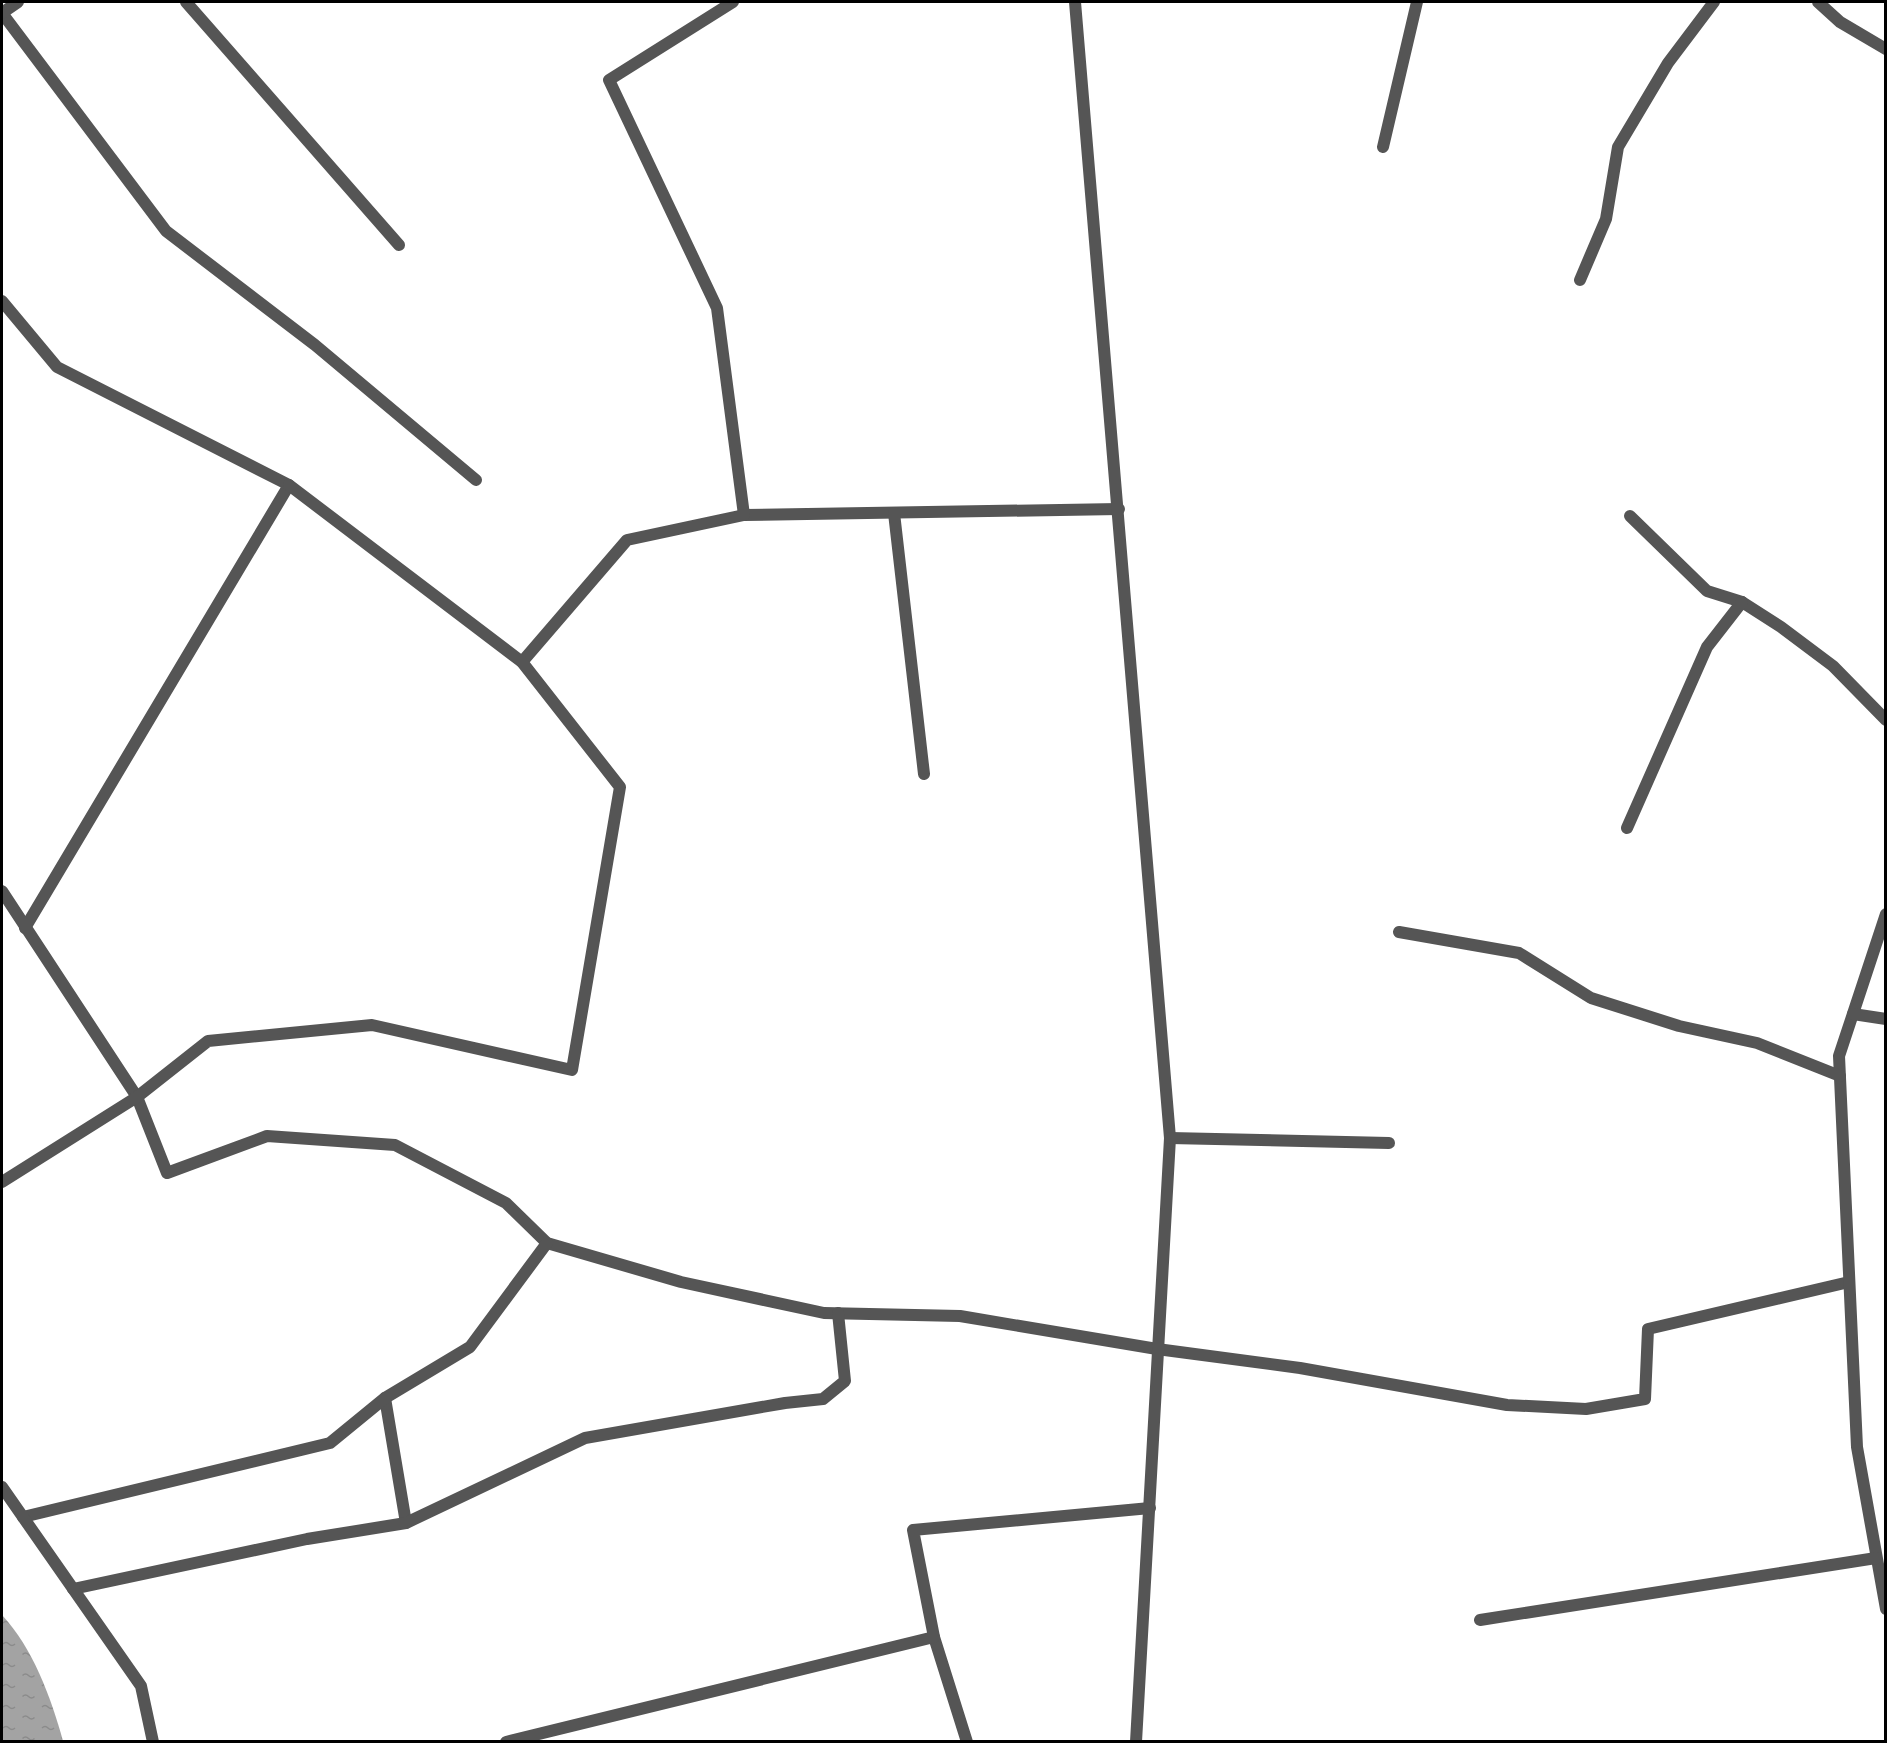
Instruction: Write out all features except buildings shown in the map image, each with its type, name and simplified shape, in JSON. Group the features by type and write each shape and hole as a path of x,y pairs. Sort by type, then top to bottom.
{"street":[{"path":"18,2 2,13 166,231 315,345 476,480"},
{"path":"186,2 399,245"},
{"path":"733,2 609,80 717,308 744,515"},
{"path":"1075,2 1170,1138 1136,1742"},
{"path":"1383,147 1417,2"},
{"path":"1580,280 1606,219 1618,147 1668,63 1714,2"},
{"path":"1818,2 1840,22 1886,49"},
{"path":"2,301 57,367 289,485 522,662 620,787 572,1070 372,1025 207,1041 137,1097 2,1182"},
{"path":"25,928 289,485"},
{"path":"522,662 627,540 744,515 1119,509"},
{"path":"894,513 924,774"},
{"path":"1630,516 1707,591 1742,602 1781,627 1833,666 1886,720"},
{"path":"1627,828 1707,647 1742,602"},
{"path":"2,891 137,1097 167,1173 267,1136 395,1145 506,1203 548,1243 681,1282 824,1313 960,1316 1157,1349 1300,1368 1507,1405 1586,1409 1645,1399 1648,1329 1849,1282"},
{"path":"1886,914 1839,1056 1857,1447 1886,1610"},
{"path":"1399,932 1519,953 1591,998 1679,1026 1757,1043 1840,1076"},
{"path":"1853,1014 1886,1019"},
{"path":"1170,1138 1389,1143"},
{"path":"22,1517 330,1443 385,1398 470,1347 548,1243"},
{"path":"73,1589 307,1539 406,1523 585,1438 785,1403 823,1399 845,1381 838,1313"},
{"path":"385,1398 406,1523"},
{"path":"2,1487 141,1686 153,1742"},
{"path":"966,1742 934,1636 913,1530 1150,1508"},
{"path":"1480,1620 1876,1558"},
{"path":"506,1742 934,1636"},
{"path":"564,1728 565,1742"}],"water":[{"path":"2,1615 23,1643 40,1674 63,1741 2,1741"}]}
